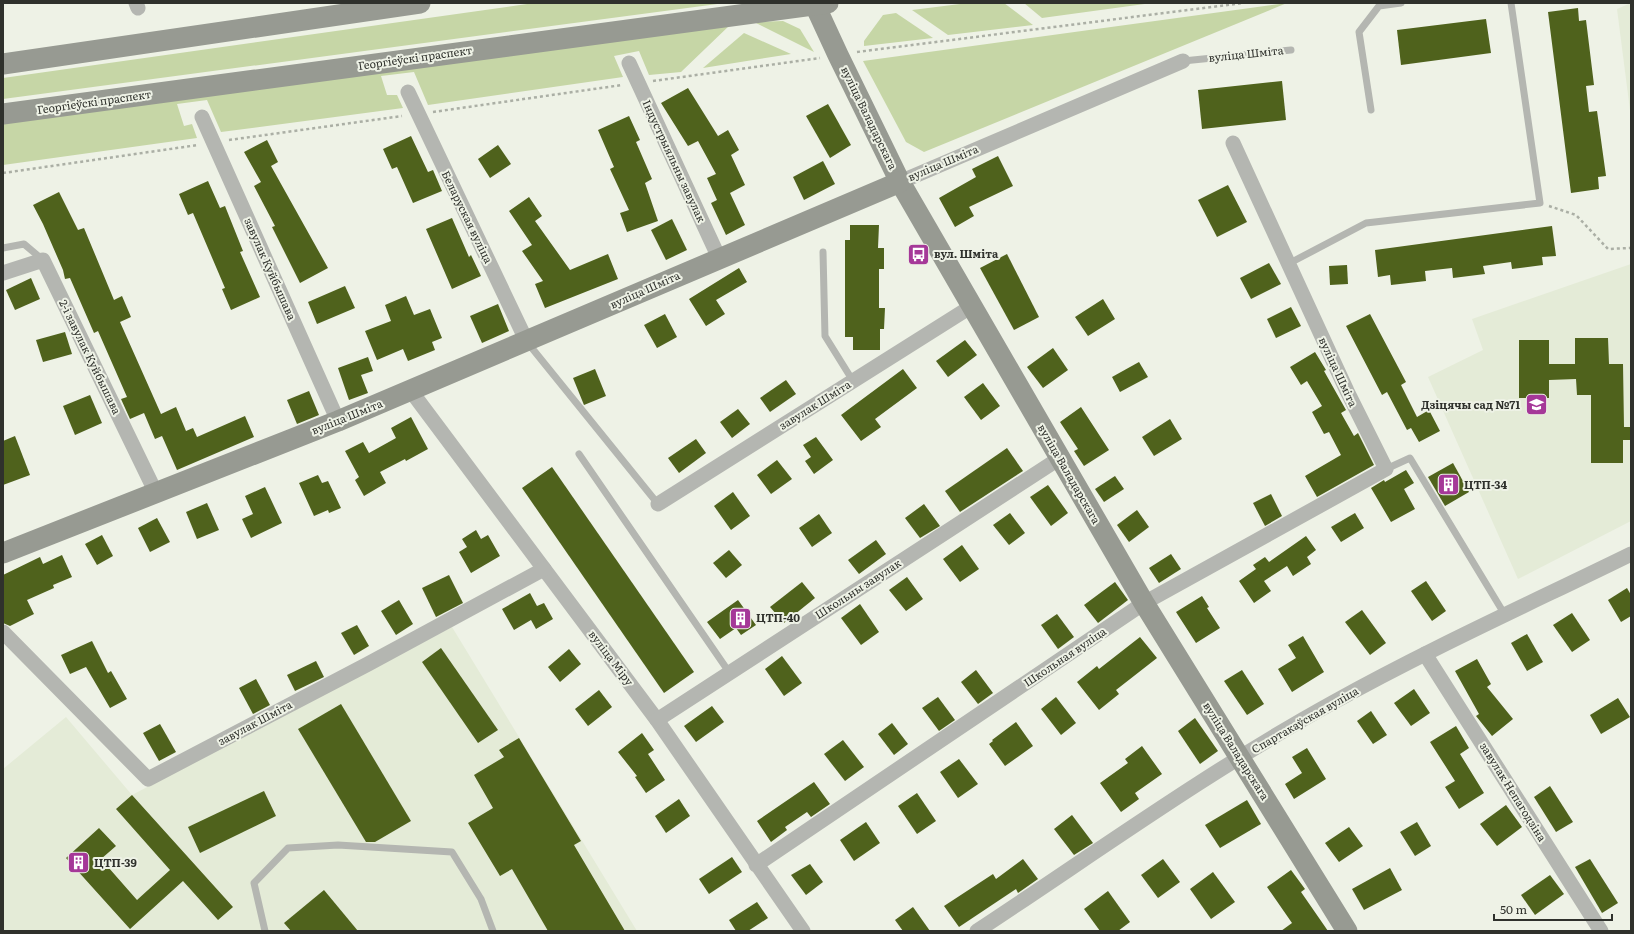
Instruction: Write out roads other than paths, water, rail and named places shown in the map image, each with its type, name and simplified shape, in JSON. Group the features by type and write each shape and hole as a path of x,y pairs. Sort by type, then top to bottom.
{"main road":[{"path":"3,64 420,3"},
{"name":"Георгіеўскі праспект","path":"3,114 741,13 819,4"},
{"name":"вуліца Валадарскага","path":"819,4 838,55 900,182 1144,603 1346,931"},
{"name":"вуліца Шміта","path":"3,552 411,391 719,258 900,182"}],"street":[{"name":"вуліца Шміта","path":"900,182 1183,60"},
{"name":"Індустрыяльны завулак","path":"629,63 719,258"},
{"name":"Беларуская вуліца","path":"408,92 527,342"},
{"name":"завулак Куйбышава","path":"202,117 338,421"},
{"name":"вуліца Шміта","path":"1233,143 1347,391 1386,469"},
{"path":"3,273 43,260"},
{"name":"2-і завулак Куйбышава","path":"43,260 155,491"},
{"name":"завулак Шміта","path":"658,504 972,306"},
{"name":"вуліца Міру","path":"411,391 657,720 803,931"},
{"name":"Школьны завулак","path":"657,720 1060,458"},
{"name":"Школьная вуліца","path":"756,865 1144,603 1386,469"},
{"name":"Спартакаўская вуліца","path":"977,931 1240,757 1331,704 1425,654 1631,554"},
{"name":"завулак Шміта","path":"3,632 148,779 368,664 544,569"},
{"name":"завулак Непагодзіна","path":"1425,654 1601,931"}],"lane":[{"path":"1371,110 1359,32 1379,6 1401,3"},
{"path":"1288,264 1366,223 1540,203 1511,3"},
{"name":"вуліца Шміта","path":"1183,60 1292,50"},
{"path":"3,248 24,244 43,260"},
{"path":"823,252 825,336 853,381"},
{"path":"527,342 658,504"},
{"path":"579,454 729,672"},
{"path":"1386,469 1410,458 1505,615"},
{"path":"266,931 254,883 288,848 338,845 452,852 481,898 494,931"}],"place":[{"name":"вул. Шміта","path":"919,254"},
{"name":"Дзіцячы сад №71","path":"1536,405"},
{"name":"ЦТП-34","path":"1449,485"},
{"name":"ЦТП-40","path":"740,618"},
{"name":"ЦТП-39","path":"78,863"}]}
